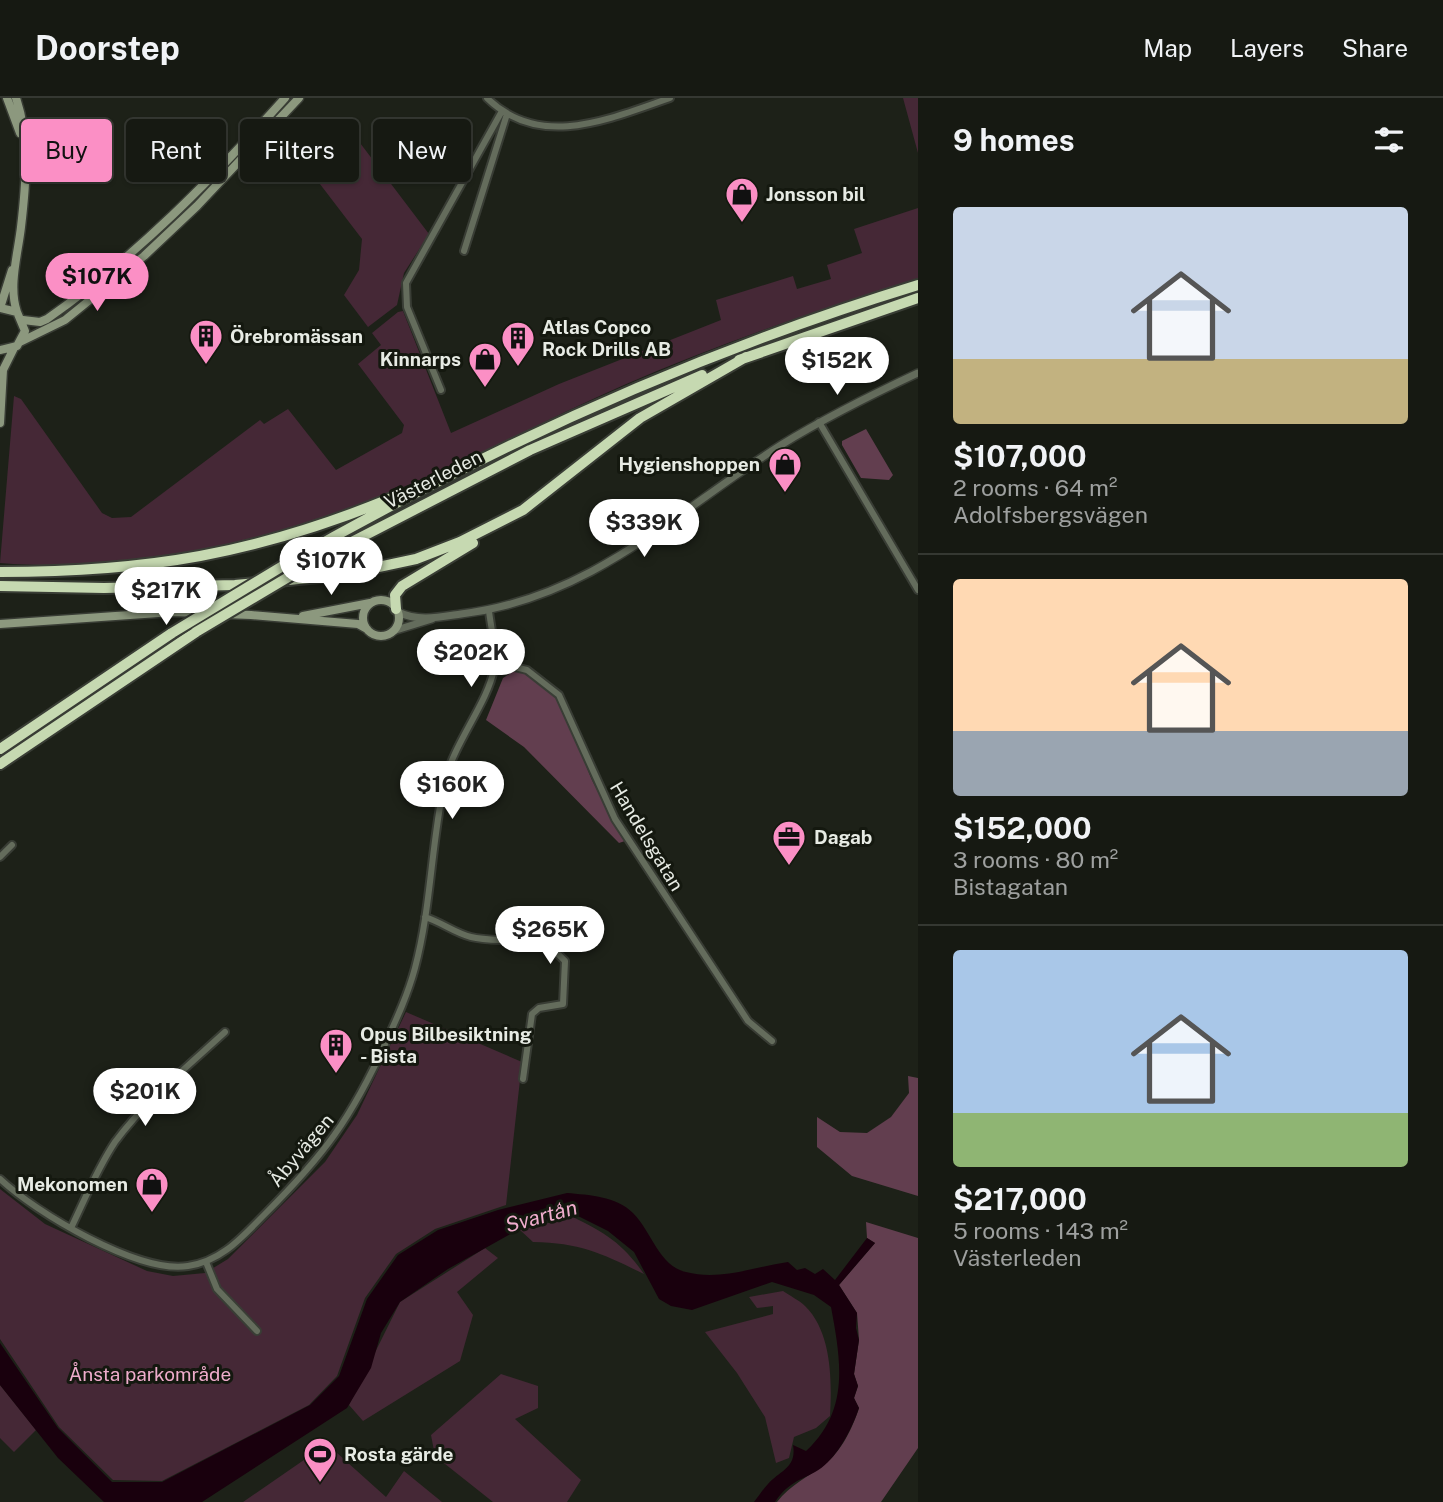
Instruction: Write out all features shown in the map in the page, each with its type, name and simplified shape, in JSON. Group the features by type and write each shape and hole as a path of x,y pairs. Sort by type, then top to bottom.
{"highway":[{"name":"Västerleden","path":"0,749 172,633 291,561 408,496 543,429 696,362 811,319 918,285"},
{"name":"Västerleden","path":"0,764 196,632 317,560 530,450 746,357 918,298"},
{"path":"397,611 395,595 402,586 564,480 648,412 730,369 746,357"},
{"path":"0,572 99,570 203,557 298,534 401,494 408,496"},
{"path":"0,586 149,588 328,577 416,559 460,542 515,514"}],"main road":[{"path":"7,98 21,134"},
{"path":"16,98 22,119"},
{"path":"265,119 285,98"},
{"path":"279,119 299,98"},
{"path":"0,107 13,116"},
{"path":"17,250 0,308 40,322 121,262 190,198 240,146"},
{"path":"0,350 17,345 65,320 127,270 197,206 240,160"},
{"path":"0,423 3,370 25,331 14,299 26,182"},
{"path":"190,198 197,206"},
{"path":"121,262 127,270"},
{"path":"0,624 146,613 294,618 358,624 380,636 393,631 398,622 397,611 385,601 294,618"},
{"path":"367,629 363,615 373,603"}],"street":[{"path":"0,101 7,98"},
{"path":"486,98 504,112 535,125 558,129 603,120 670,98"},
{"path":"464,251 504,112"},
{"path":"441,390 407,307 406,283 504,112"},
{"path":"397,611 410,617 435,618 489,611 549,592 608,564 644,542 761,458 819,422 918,373"},
{"path":"819,422 918,590"},
{"name":"Åbyvägen","path":"0,1179 40,1211 71,1228 149,1263 178,1267 206,1262 222,1255 312,1167 343,1126 362,1094 415,970 445,780 469,720 488,684 495,662 489,611"},
{"path":"393,631 435,618"},
{"name":"Handelsgatan","path":"495,662 527,670 559,695 596,782 630,843 748,1021 772,1041"},
{"path":"0,857 12,845"},
{"path":"425,917 471,937 503,938 530,943 565,961 563,1004 539,1008 531,1014 523,1079"},
{"path":"71,1228 102,1163 117,1140 155,1098 225,1032"},
{"path":"206,1262 217,1289 257,1331"}],"green space":[{"path":"903,98 918,98 918,153"},
{"path":"359,142 373,160 373,182 390,182 429,234 404,273 397,305 368,327 344,295 359,270 362,239 318,182 359,182"},
{"path":"918,208 918,278 696,355 597,397 435,473 359,504 259,536 157,557 53,565 0,563 14,396 21,399 102,513 112,518 131,517 260,420 264,424 288,409 336,470 402,433 404,425 358,364 381,345 372,333 398,312 403,311 451,433 559,384 721,320 716,300 793,276 797,289 831,279 827,265 862,253 854,229"},
{"name":"Ånsta parkområde","path":"406,1012 522,1062 506,1205 435,1229 396,1254 365,1298 337,1376 309,1405 162,1481 113,1480 59,1427 0,1339 0,1189 45,1224 147,1271 173,1276 205,1273 228,1259 325,1162 357,1115"},
{"path":"573,1217 613,1240 644,1274 590,1250 565,1244 533,1242 520,1230"},
{"path":"485,1248 498,1258 457,1292 473,1315 460,1361 363,1421 349,1405 400,1302"},
{"path":"783,1291 805,1306 821,1329 828,1358 831,1403 830,1416 816,1428 794,1437 789,1458 776,1463 765,1417 737,1373 705,1332 773,1314 773,1306 757,1308 749,1297"},
{"path":"501,1374 538,1386 538,1408 515,1419 581,1480 567,1502 493,1502 435,1456 431,1435"},
{"path":"0,1385 36,1430 14,1452 0,1438"},
{"name":"Rosta gärde","path":"327,1444 386,1497 404,1471 442,1502 243,1502"}],"shaded area":[{"path":"866,429 893,475 889,480 861,478 842,445 842,441"},
{"path":"514,671 532,676 546,686 557,699 594,784 625,841 619,843 524,747 486,720 503,678"},
{"path":"908,1076 918,1078 918,1196 852,1176 817,1147 817,1117 840,1132 867,1133 891,1117 909,1093"},
{"path":"866,1222 918,1238 918,1448 881,1502 777,1502 836,1453 850,1431 859,1408 854,1398 858,1386 854,1374 859,1340 857,1313 839,1285 875,1243 867,1238"}],"water":[{"name":"Svartån","path":"567,1193 602,1197 626,1207 640,1221 662,1256 677,1269 686,1272 724,1274 788,1262 797,1270 805,1268 815,1274 823,1269 835,1280 867,1238 875,1243 839,1285 857,1313 856,1328 859,1340 854,1374 858,1386 854,1398 859,1408 838,1450 822,1468 788,1487 775,1502 754,1502 768,1484 790,1464 794,1453 793,1445 806,1451 830,1419 839,1384 838,1347 831,1307 814,1295 772,1282 692,1310 671,1306 659,1299 634,1252 608,1231 574,1214 530,1223 448,1269 400,1302 381,1333 371,1368 347,1408 202,1502 104,1502 58,1458 0,1385 0,1343 58,1428 112,1482 162,1482 310,1405 339,1376 367,1299 398,1255 438,1230 498,1210"}],"place":[{"name":"Jonsson bil","path":"742,224"},
{"name":"Örebromässan","path":"206,366"},
{"name":"Atlas Copco Rock Drills AB","path":"518,368"},
{"name":"Kinnarps","path":"485,389"},
{"name":"Hygienshoppen","path":"785,494"},
{"name":"Dagab","path":"789,867"},
{"name":"Opus Bilbesiktning - Bista","path":"336,1075"},
{"name":"Mekonomen","path":"152,1214"},
{"name":"Rosta gärde","path":"320,1484"}]}
